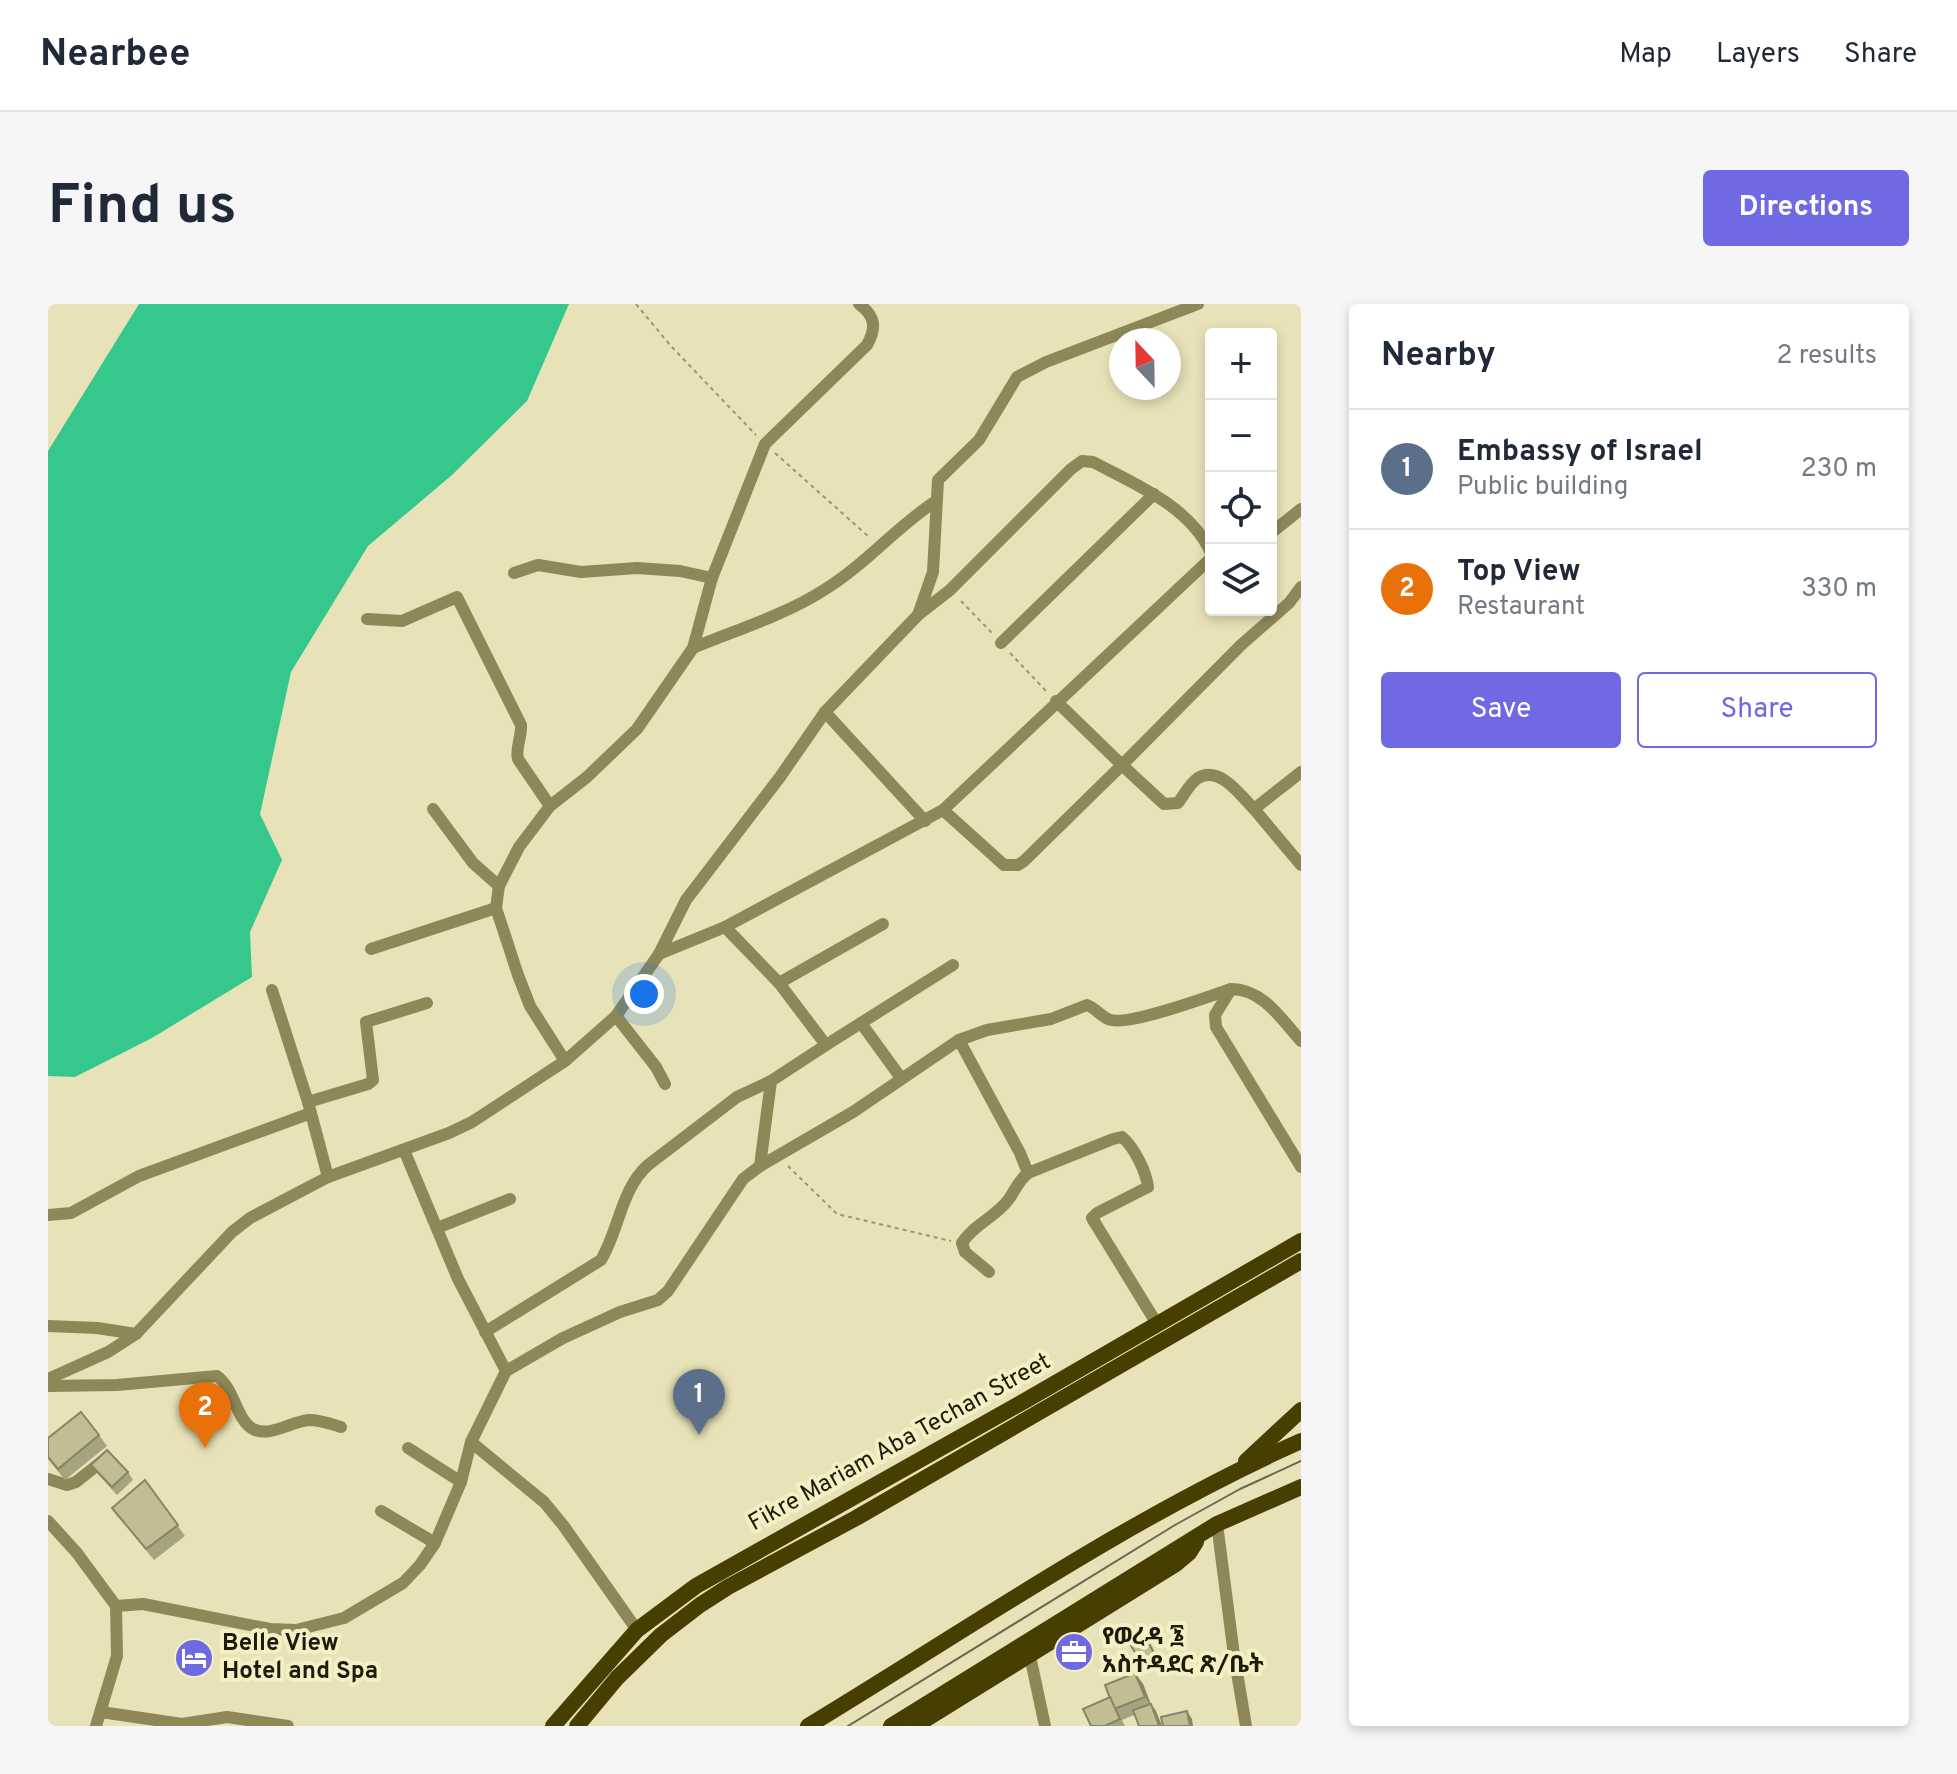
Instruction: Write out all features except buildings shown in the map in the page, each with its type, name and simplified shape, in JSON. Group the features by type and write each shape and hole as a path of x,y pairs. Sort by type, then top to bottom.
{"main road":[{"name":"Fikre Mariam Aba Techan Street","path":"553,1726 637,1630 696,1586 1301,1241"},
{"name":"Fikre Mariam Aba Techan Street","path":"577,1726 617,1678 665,1633 728,1587 921,1481 1301,1261"},
{"path":"1236,1470 1301,1410"},
{"path":"808,1726 1120,1535 1236,1470 1301,1441"},
{"path":"911,1465 921,1481"},
{"path":"891,1726 1217,1524 1301,1487"},
{"path":"915,1726 1176,1564 1189,1553 1201,1534"},
{"path":"653,1617 665,1633"}],"street":[{"path":"565,1061 530,1006 496,908 499,886 519,847 550,806 587,777 637,729 693,648 712,578 765,444 867,345 874,334 870,313 859,304"},
{"path":"918,615 933,572 938,480 979,440 1017,377 1046,362 1198,304"},
{"path":"48,1379 108,1352 136,1334 232,1232 250,1218 328,1177 472,1122 565,1061 616,1016 659,954 686,900 780,777 825,712 918,615 950,590 1082,461 1093,462 1154,494 1195,529 1206,544"},
{"path":"1001,643 1154,494"},
{"path":"693,648 822,592 936,501"},
{"path":"1277,528 1301,509"},
{"path":"659,954 725,927 943,810 1205,562"},
{"path":"514,573 538,565 581,572 637,568 680,571 712,578"},
{"path":"943,810 1004,865 1018,865 1241,645 1289,603 1301,587"},
{"path":"367,619 402,621 457,597 521,725 522,734 516,752 518,759 550,806"},
{"path":"1056,701 1164,804 1178,803 1196,779 1212,774 1221,777 1254,809 1301,865"},
{"path":"825,712 925,821"},
{"path":"1254,809 1301,772"},
{"path":"433,809 473,863 499,886"},
{"path":"371,949 496,908"},
{"path":"779,983 883,924"},
{"path":"725,927 779,983 826,1045"},
{"path":"485,1332 601,1260 638,1174 707,1117 737,1097 771,1081 953,965"},
{"path":"1231,989 1215,1015 1216,1027 1301,1167"},
{"path":"116,1606 143,1604 270,1629 296,1630 344,1618 403,1583 435,1543 461,1482 471,1442 506,1371 592,1325 658,1300 668,1291 743,1179 853,1112 959,1040 987,1030 1051,1019 1087,1005 1107,1019 1117,1021 1169,1011 1231,989 1246,989 1258,996 1301,1041"},
{"path":"272,990 310,1108 328,1177"},
{"path":"48,1215 71,1213 139,1176 368,1084 373,1080 366,1022 427,1003"},
{"path":"616,1016 656,1067 665,1084"},
{"path":"861,1023 901,1078"},
{"path":"959,1040 1028,1173"},
{"path":"760,1166 771,1081"},
{"path":"989,1272 965,1252 962,1243 968,1232 1009,1199 1016,1183 1028,1173 1122,1137 1129,1143 1148,1187 1092,1218 1157,1324"},
{"path":"404,1150 458,1279 506,1371"},
{"path":"437,1228 510,1199"},
{"path":"48,1326 97,1328 136,1334"},
{"path":"48,1386 117,1385 217,1376 224,1381 243,1419 252,1429 264,1431 307,1420 341,1427"},
{"path":"471,1442 544,1502 637,1630"},
{"path":"408,1448 461,1482"},
{"path":"48,1479 67,1485 76,1482 108,1457"},
{"path":"381,1511 435,1543"},
{"path":"48,1521 77,1553 116,1606 117,1656 96,1726"},
{"path":"1217,1524 1246,1726"},
{"path":"1030,1656 1045,1726"},
{"path":"101,1712 182,1724 227,1717 288,1726"}],"path":[{"path":"636,304 670,345 765,444 879,545"},
{"path":"779,1156 837,1214 962,1243"}],"green space":[{"path":"139,304 569,304 527,401 452,475 368,546 291,672 260,814 282,860 250,932 252,977 152,1038 75,1077 48,1076 48,451"}],"tram line":[{"path":"848,1726 1175,1525 1240,1489 1301,1461"}],"place":[{"name":"Embassy of Israel","path":"699,1435"},
{"name":"Top View","path":"205,1448"},
{"name":"የወረዳ ፮ አስተዳደር ጽ/ቤት","path":"1074,1652"},
{"name":"Belle View Hotel and Spa","path":"194,1658"}]}
